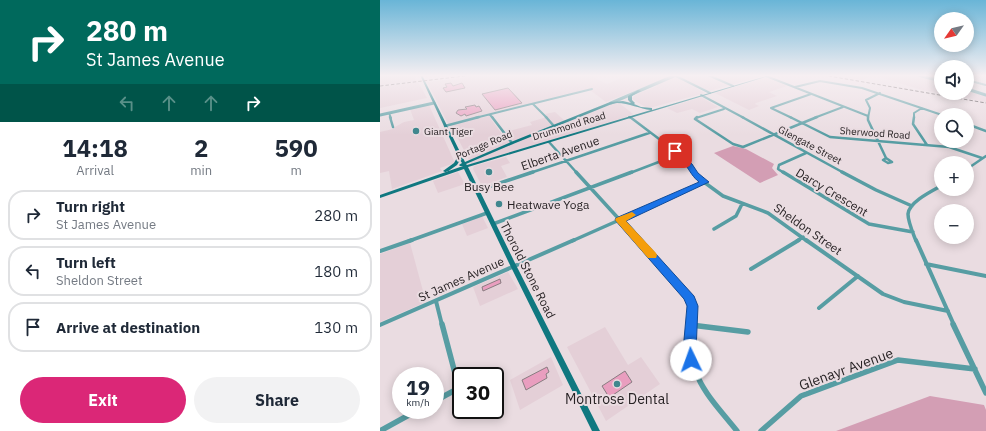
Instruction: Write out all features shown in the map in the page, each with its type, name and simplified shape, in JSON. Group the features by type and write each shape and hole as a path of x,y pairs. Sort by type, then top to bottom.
{"main road":[{"name":"Thorold Stone Road","path":"430,95 513,267 596,431"},
{"path":"629,118 638,112 635,105 629,98 633,95"},
{"name":"Drummond Road","path":"464,166 509,154 701,95"},
{"path":"611,102 622,101 646,109 660,108"},
{"name":"Portage Road","path":"380,198 464,166 506,145 611,102"},
{"path":"521,139 519,141 520,144 528,148"},
{"path":"506,145 511,149 509,154"},
{"path":"445,171 456,164 460,157"},
{"name":"Portage Road","path":"433,177 445,171 464,166"}],"street":[{"path":"445,126 568,95"},
{"name":"Portage Road","path":"611,102 629,95"},
{"name":"Glengate Street","path":"701,95 724,109 876,190 912,206"},
{"name":"Sherwood Road","path":"808,95 772,108 801,124 830,137 953,148 982,158"},
{"path":"814,95 868,116"},
{"path":"876,95 866,100 870,108 868,116 886,158"},
{"path":"886,95 934,112"},
{"path":"380,115 434,103"},
{"path":"533,104 553,125"},
{"path":"724,109 697,117 695,119 740,146 747,146 843,107"},
{"path":"922,108 914,113 913,124 927,145"},
{"path":"389,113 393,127"},
{"path":"490,115 512,143"},
{"name":"Sheldon Street","path":"629,118 675,151 677,155 690,165 694,174 728,199 768,213 893,299 948,310"},
{"path":"974,127 986,131"},
{"name":"Elberta Avenue","path":"476,191 650,133"},
{"path":"548,142 689,296 692,306 690,351 694,370 702,385 737,431"},
{"name":"Darcy Crescent","path":"806,153 779,165 778,169 870,224 913,232"},
{"path":"493,224 677,155"},
{"path":"974,164 986,156"},
{"name":"St James Avenue","path":"380,325 704,182"},
{"path":"934,191 912,206 908,215 909,223 926,264 986,393"},
{"path":"714,229 736,216 742,204"},
{"path":"380,251 487,213"},
{"path":"751,269 803,237"},
{"path":"926,264 986,276"},
{"path":"818,308 858,276"},
{"path":"436,301 453,367"},
{"path":"691,325 748,332"},
{"name":"Glenayr Avenue","path":"761,431 801,396 898,360 975,369"},
{"path":"380,431 402,419"}],"shaded area":[{"path":"380,95 425,95 427,98 380,108"},
{"path":"434,95 569,95 448,124"},
{"path":"597,95 624,95 606,102"},
{"path":"635,95 697,95 647,108 632,99"},
{"path":"719,95 777,96 756,103 755,104 759,106 749,110"},
{"path":"974,95 986,96 986,102 974,100"},
{"path":"701,97 718,107 700,113 692,109 677,113 667,108"},
{"path":"618,102 633,114 471,164 451,125 489,116 501,133 532,125 530,122 547,117 545,114 555,112 566,122"},
{"path":"429,105 455,163 440,168 442,171 392,189 389,171 380,173 380,132 393,129 404,122 414,120 410,109"},
{"path":"733,146 746,149 774,164 772,168 778,175 760,183 714,153"},
{"path":"506,157 510,163 501,166 507,177 482,186 473,169 474,166"},
{"path":"458,172 465,184 438,193 433,181"},
{"path":"482,216 488,228 467,236 462,224"},
{"path":"410,243 426,302 380,322 380,254"},
{"path":"508,272 518,289 480,306 473,287"},
{"path":"605,327 628,365 641,357 660,384 606,421 567,347"},
{"path":"551,357 563,385 520,410 510,380"},
{"path":"930,396 984,405 986,410 986,431 836,431"}],"building":[{"path":"483,95 515,95 522,103 495,110"},
{"path":"475,105 476,107 479,106 482,111 466,116 465,114 461,116 456,113 458,110 467,109 465,107"},
{"path":"500,279 501,283 483,291 482,287"},
{"path":"547,367 549,372 546,374 547,378 526,390 522,380"},
{"name":"Montrose Dental","path":"625,371 632,382 613,395 611,400 606,399 607,394 602,386"}],"railway":[{"path":"940,95 986,103"}],"slow traffic":[{"path":"632,215 620,220 652,255"}],"place":[{"name":"Giant Tiger","path":"416,131"},
{"name":"Busy Bee","path":"489,172"},
{"name":"Heatwave Yoga","path":"499,204"},
{"name":"Montrose Dental","path":"617,384"}],"route":[{"path":"675,151 678,156 690,165 694,174 704,182 620,220 689,296 692,306 691,360"}]}
